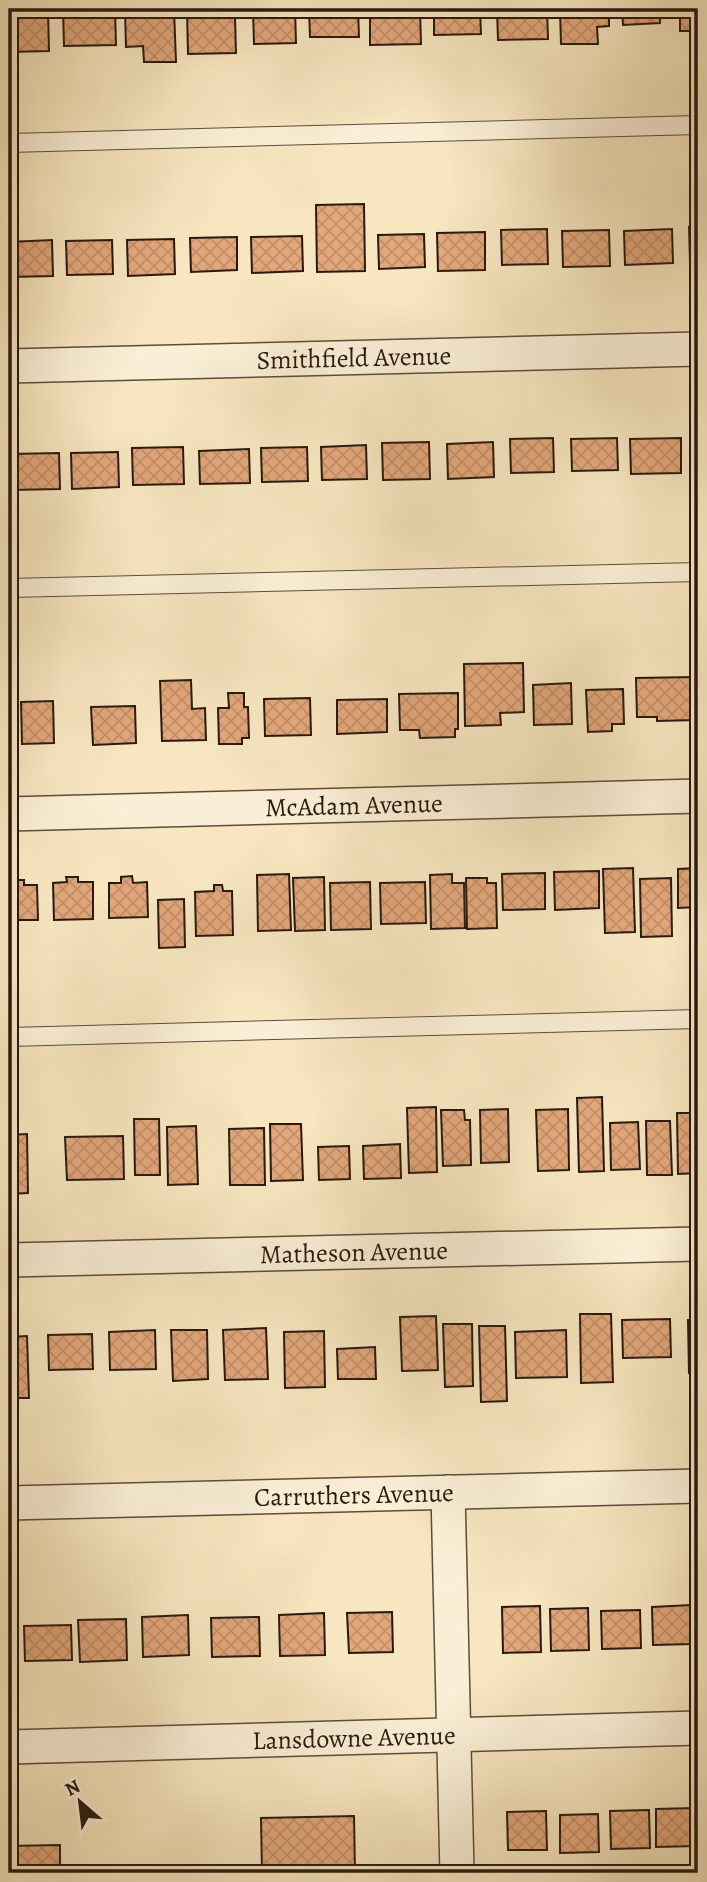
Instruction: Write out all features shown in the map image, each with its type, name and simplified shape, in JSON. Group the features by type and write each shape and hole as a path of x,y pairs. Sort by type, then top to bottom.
{"street":[{"name":"Smithfield Avenue","path":"9,366 698,349"},
{"name":"McAdam Avenue","path":"9,814 698,796"},
{"name":"Matheson Avenue","path":"9,1260 698,1244"},
{"name":"Carruthers Avenue","path":"9,1503 698,1486"},
{"path":"447,1492 457,1873"},
{"name":"Lansdowne Avenue","path":"9,1747 698,1728"}],"lane":[{"path":"9,144 698,125"},
{"path":"9,588 698,572"},
{"path":"9,1037 698,1019"}],"building":[{"path":"48,9 49,51 9,52 9,10"},
{"path":"63,9 115,9 116,45 64,46"},
{"path":"125,9 174,9 176,62 144,62 143,46 126,47"},
{"path":"187,9 217,9 218,18 235,17 236,53 188,54"},
{"path":"253,9 295,9 296,43 254,44"},
{"path":"309,9 358,9 359,37 310,37"},
{"path":"370,9 420,9 421,44 370,45"},
{"path":"434,9 480,9 481,34 434,35"},
{"path":"497,9 547,9 548,39 498,40"},
{"path":"560,9 609,9 609,26 597,27 598,44 561,44"},
{"path":"622,9 660,9 660,23 623,25"},
{"path":"680,9 698,9 698,31 680,31"},
{"path":"364,204 365,271 317,272 316,205"},
{"path":"689,227 698,227 698,262 690,262"},
{"path":"547,229 548,264 502,265 501,230"},
{"path":"672,229 673,263 625,265 624,231"},
{"path":"609,230 610,266 563,267 562,231"},
{"path":"485,232 485,270 438,271 437,233"},
{"path":"424,234 425,267 379,269 378,235"},
{"path":"302,236 303,271 252,273 251,237"},
{"path":"237,237 237,270 191,272 190,238"},
{"path":"174,239 175,274 128,276 127,240"},
{"path":"52,240 53,276 9,277 9,242"},
{"path":"112,240 113,274 67,275 66,241"},
{"path":"691,435 698,435 698,471 692,471"},
{"path":"553,438 554,472 511,473 510,439"},
{"path":"617,438 618,470 572,471 571,439"},
{"path":"681,438 681,473 631,474 630,439"},
{"path":"429,442 430,479 383,480 382,443"},
{"path":"493,442 494,477 448,479 447,444"},
{"path":"366,445 367,479 322,480 321,447"},
{"path":"183,447 184,484 133,485 132,448"},
{"path":"307,447 308,481 262,482 261,448"},
{"path":"249,449 250,483 200,484 199,451"},
{"path":"118,452 119,487 72,489 71,453"},
{"path":"59,453 60,489 11,490 10,454"},
{"path":"523,663 524,712 500,713 501,725 465,726 464,664"},
{"path":"695,677 696,720 657,721 657,717 637,717 636,678"},
{"path":"191,680 192,709 205,708 206,740 162,741 160,681"},
{"path":"571,683 572,724 534,725 533,685"},
{"path":"623,689 624,724 612,724 612,731 588,732 586,690"},
{"path":"228,693 244,693 244,707 248,707 249,738 242,738 242,744 219,744 218,708 229,708"},
{"path":"458,693 458,729 455,729 455,737 420,738 419,730 400,730 399,694"},
{"path":"310,698 311,735 265,736 264,699"},
{"path":"387,699 387,732 337,734 337,700"},
{"path":"53,701 54,743 22,744 21,702"},
{"path":"135,706 136,743 93,745 91,707"},
{"path":"11,709 12,743 9,743"},
{"path":"633,868 635,932 605,933 603,869"},
{"path":"698,868 698,907 678,908 678,869"},
{"path":"599,871 599,908 555,910 554,872"},
{"path":"545,873 545,909 503,910 502,874"},
{"path":"289,874 291,930 258,931 257,875"},
{"path":"452,874 452,883 464,883 465,928 431,929 430,875"},
{"path":"132,876 133,883 147,882 148,917 109,918 109,883 121,883 121,877"},
{"path":"66,877 78,877 78,882 93,882 93,919 54,920 53,883 67,882"},
{"path":"324,877 325,930 295,931 293,878"},
{"path":"466,878 487,878 487,883 496,883 497,928 467,929"},
{"path":"671,878 672,936 641,937 640,879"},
{"path":"12,880 24,880 24,885 37,885 38,920 9,920 9,885 12,885"},
{"path":"370,882 371,929 331,930 330,883"},
{"path":"425,882 426,923 381,924 380,883"},
{"path":"214,885 222,885 223,891 232,891 233,935 196,936 195,892 214,891"},
{"path":"184,899 185,947 159,948 158,900"},
{"path":"602,1097 604,1171 579,1172 577,1098"},
{"path":"436,1107 437,1172 409,1173 407,1108"},
{"path":"508,1109 509,1162 481,1163 480,1110"},
{"path":"568,1109 569,1170 538,1171 536,1110"},
{"path":"441,1110 464,1110 465,1120 470,1120 471,1165 443,1166"},
{"path":"677,1113 698,1113 698,1173 678,1174"},
{"path":"134,1119 159,1119 160,1175 135,1175"},
{"path":"646,1121 670,1121 672,1175 647,1175"},
{"path":"638,1122 640,1169 611,1170 610,1123"},
{"path":"270,1124 301,1124 303,1180 271,1181"},
{"path":"196,1126 198,1184 168,1185 167,1127"},
{"path":"264,1128 265,1185 230,1185 229,1129"},
{"path":"27,1134 28,1193 9,1194 9,1135"},
{"path":"123,1136 124,1179 67,1180 65,1137"},
{"path":"400,1144 401,1178 364,1179 363,1146"},
{"path":"349,1146 350,1179 319,1180 318,1147"},
{"path":"580,1314 611,1314 613,1382 581,1383"},
{"path":"436,1316 438,1370 402,1371 400,1317"},
{"path":"670,1319 671,1357 623,1358 622,1320"},
{"path":"688,1320 698,1320 698,1373 689,1373"},
{"path":"443,1324 472,1324 473,1386 445,1387"},
{"path":"479,1326 505,1326 507,1401 481,1402"},
{"path":"266,1328 268,1379 225,1380 223,1330"},
{"path":"155,1330 156,1369 110,1370 109,1332"},
{"path":"171,1330 207,1330 208,1379 173,1381"},
{"path":"566,1330 567,1377 516,1378 515,1332"},
{"path":"324,1331 325,1387 285,1388 284,1332"},
{"path":"92,1334 93,1369 49,1370 48,1335"},
{"path":"27,1336 29,1398 9,1398 9,1337"},
{"path":"375,1347 376,1379 338,1379 337,1349"},
{"path":"691,1605 692,1644 653,1645 652,1607"},
{"path":"540,1606 541,1652 503,1653 502,1607"},
{"path":"588,1608 589,1650 551,1651 550,1609"},
{"path":"640,1610 641,1648 602,1649 601,1611"},
{"path":"392,1612 393,1652 349,1653 347,1613"},
{"path":"324,1613 325,1655 280,1656 279,1615"},
{"path":"188,1615 189,1655 143,1657 142,1617"},
{"path":"259,1617 260,1656 212,1657 211,1618"},
{"path":"126,1619 127,1660 80,1662 78,1620"},
{"path":"71,1625 72,1660 25,1661 24,1626"},
{"path":"694,1808 695,1846 656,1847 656,1809"},
{"path":"649,1810 650,1848 611,1849 610,1811"},
{"path":"546,1811 547,1850 508,1850 507,1812"},
{"path":"598,1814 599,1852 560,1853 560,1815"},
{"path":"354,1816 355,1873 262,1873 261,1818"},
{"path":"60,1845 60,1873 9,1873 9,1846"}]}
